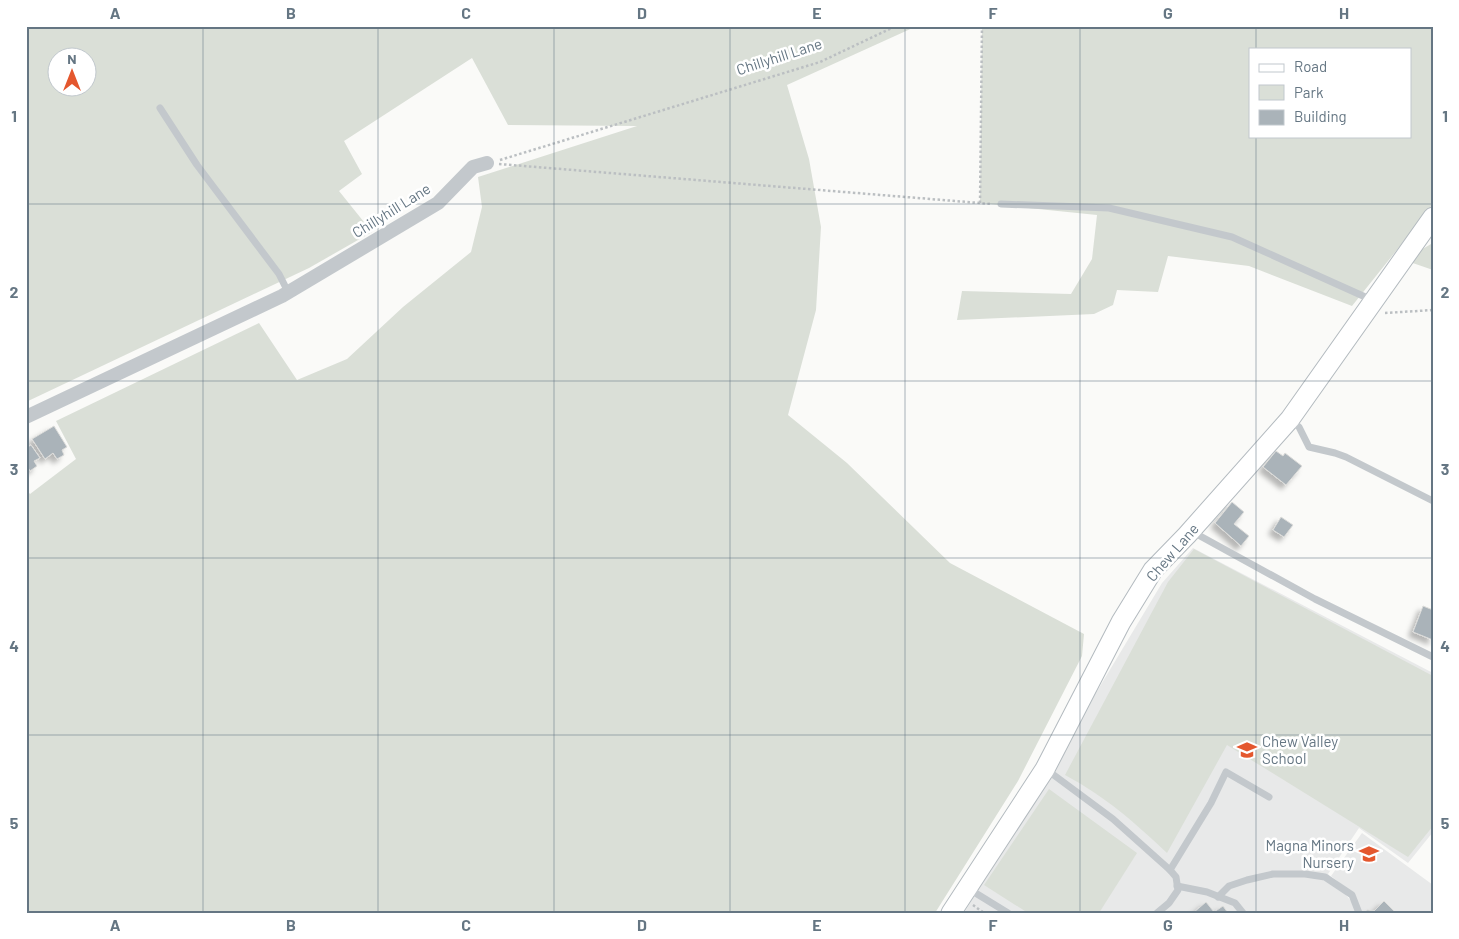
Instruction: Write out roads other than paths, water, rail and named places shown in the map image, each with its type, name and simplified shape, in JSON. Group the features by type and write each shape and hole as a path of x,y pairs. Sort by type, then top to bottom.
{"main road":[{"name":"Chew Lane","path":"951,913 966,887 1045,769 1121,622 1153,570 1290,419 1433,217"}],"street":[{"name":"Chillyhill Lane","path":"26,417 288,292 438,203 473,166 487,164"}],"lane":[{"path":"160,108 197,165 280,274 288,292"},
{"path":"1001,204 1110,208 1232,237 1370,308"},
{"path":"1290,419 1299,427 1309,447 1346,457 1433,501"},
{"path":"1190,531 1315,599 1433,657"},
{"path":"1045,769 1113,819 1176,877 1178,890 1169,903 1157,913"},
{"path":"1170,870 1211,803 1226,772 1269,797"},
{"path":"1218,897 1230,886 1247,880 1273,874 1305,874 1325,878 1352,895 1359,913"},
{"path":"1177,886 1235,903 1243,913"},
{"path":"966,887 1008,913"}],"place":[{"name":"Chew Valley School","path":"1247,750"},
{"name":"Magna Minors Nursery","path":"1369,854"}]}
